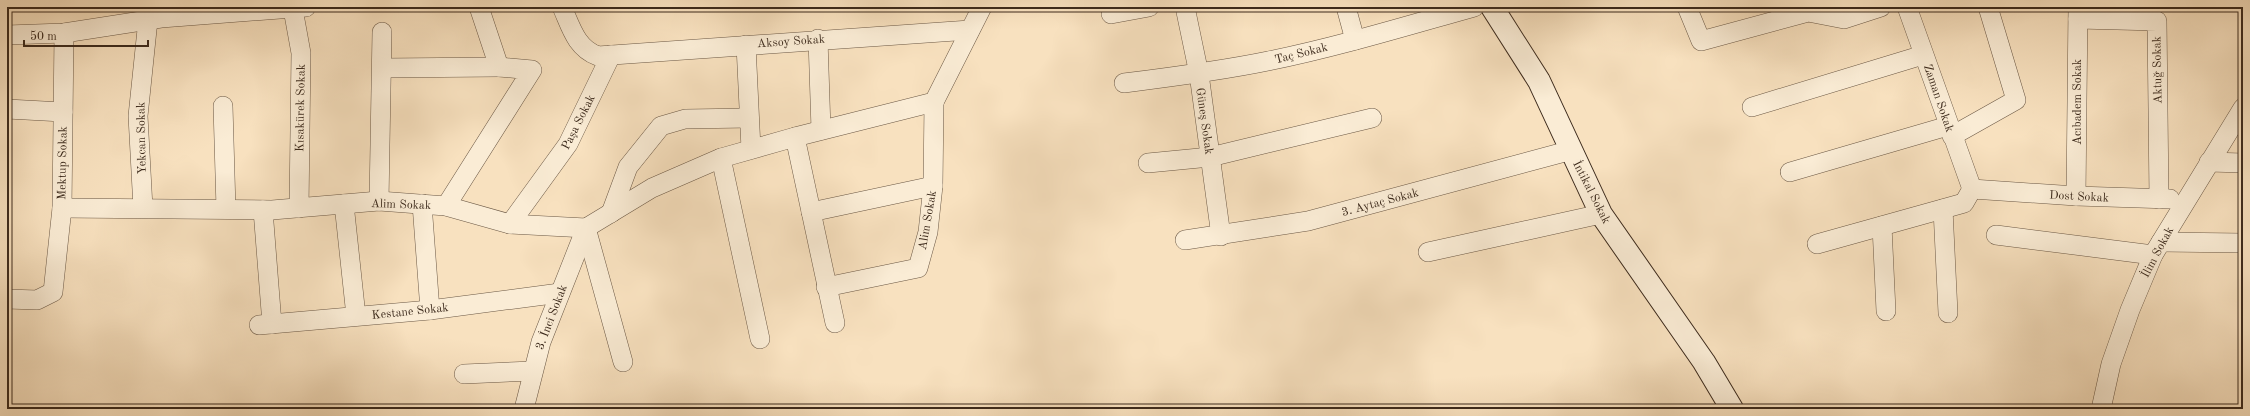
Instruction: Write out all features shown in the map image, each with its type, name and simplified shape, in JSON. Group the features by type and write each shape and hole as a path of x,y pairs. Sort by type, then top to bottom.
{"street":[{"path":"479,7 500,68"},
{"name":"Aksoy Sokak","path":"562,7 577,41 588,52 598,56 818,39 970,30"},
{"name":"Alim Sokak","path":"826,287 918,268 928,232 933,186 934,102 982,7"},
{"path":"1111,14 1149,7"},
{"name":"Güneş Sokak","path":"1184,7 1199,74 1221,236"},
{"path":"1346,7 1355,40"},
{"name":"Taç Sokak","path":"1124,83 1199,74 1269,61 1355,40 1474,7"},
{"name":"İntikal Sokak","path":"1492,7 1538,81 1601,214 1704,362 1732,409"},
{"path":"1687,7 1701,40 1809,9 1844,19 1881,7"},
{"name":"Zaman Sokak","path":"1907,7 1950,131 1972,189"},
{"path":"1790,172 1950,131 2016,100 1988,7"},
{"path":"7,35 64,33 156,15 230,10 300,8"},
{"name":"Kısakürek Sokak","path":"299,208 301,53 300,8"},
{"name":"Acıbadem Sokak","path":"2076,196 2078,13"},
{"name":"Aktuğ Sokak","path":"2078,13 2157,21 2158,199"},
{"name":"Yekcan Sokak","path":"143,208 138,116 156,15"},
{"path":"379,201 382,32"},
{"name":"Mektup Sokak","path":"7,299 37,300 53,292 62,208 64,33"},
{"path":"818,39 821,130"},
{"path":"746,45 751,149"},
{"path":"1752,107 1923,54"},
{"name":"Paşa Sokak","path":"510,224 568,144 611,55"},
{"path":"382,68 500,68 532,70 446,206"},
{"path":"623,362 586,228 652,188 721,158 821,130 934,102"},
{"path":"223,106 226,209"},
{"name":"İlim Sokak","path":"2101,409 2116,350 2130,310 2157,249 2243,108"},
{"path":"7,109 63,112"},
{"path":"612,213 628,167 661,126 686,119 749,118"},
{"path":"1148,163 1210,157 1372,118"},
{"path":"795,137 826,287 835,323"},
{"name":"3. Aytaç Sokak","path":"1185,240 1221,236 1308,221 1572,150"},
{"path":"721,158 760,339"},
{"path":"2209,162 2243,163"},
{"path":"811,212 933,186"},
{"path":"1817,244 1964,203 1972,189"},
{"name":"Dost Sokak","path":"1972,189 2076,196 2187,199"},
{"name":"Alim Sokak","path":"62,208 263,210 379,201 446,206 510,224 586,228"},
{"path":"344,204 356,316"},
{"path":"422,204 430,310"},
{"path":"1943,209 1948,313"},
{"name":"Kestane Sokak","path":"263,210 265,325 430,310 560,293"},
{"path":"1428,252 1601,214"},
{"path":"1882,226 1886,311"},
{"name":"3. İnci Sokak","path":"524,409 540,342 586,228"},
{"path":"1996,235 2157,249 2243,243"},
{"path":"464,374 533,371"}]}
